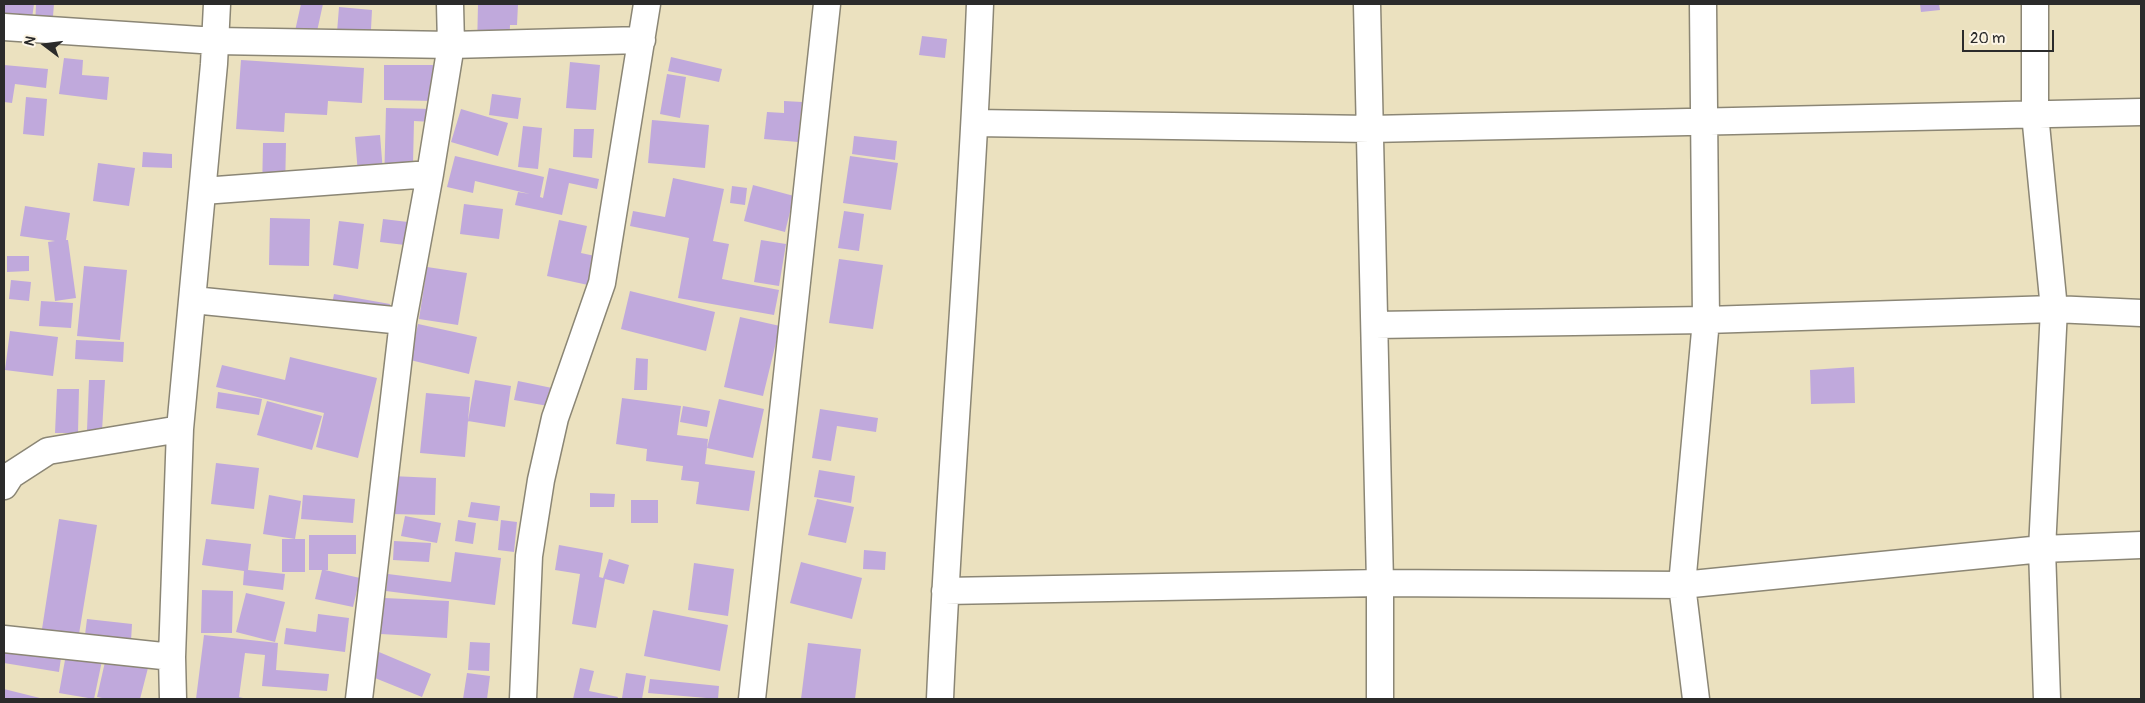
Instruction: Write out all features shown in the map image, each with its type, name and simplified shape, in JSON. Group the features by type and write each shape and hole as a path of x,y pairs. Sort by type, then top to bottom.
{"street":[{"path":"173,699 172,657 180,429 203,191 216,41 217,4"},
{"path":"360,699 403,321 451,45 450,4"},
{"path":"522,699 529,556 541,480 555,418 602,283 647,4"},
{"path":"752,699 827,4"},
{"path":"940,699 945,591 975,123 980,4"},
{"path":"1368,4 1380,583 1380,699"},
{"path":"1696,699 1682,584 1706,320 1703,4"},
{"path":"2035,4 2035,114 2054,309 2042,549 2047,699"},
{"path":"4,26 216,41 451,45 642,40"},
{"path":"975,123 1370,129 2141,112"},
{"path":"203,191 430,174"},
{"path":"193,300 403,321"},
{"path":"1375,325 1706,320 2054,309 2141,313"},
{"path":"4,486 11,475 48,451 180,429"},
{"path":"945,591 1380,583 1682,584 2042,549 2141,546"},
{"path":"4,639 172,657"}],"building":[{"path":"4,4 34,4 30,33 4,30"},
{"path":"36,4 54,4 52,28 35,28"},
{"path":"301,4 323,4 314,45 293,40"},
{"path":"478,4 518,4 517,25 510,25 509,50 477,49"},
{"path":"1920,4 1939,4 1940,10 1921,12"},
{"path":"339,7 372,10 370,48 336,45"},
{"path":"922,36 947,39 945,58 919,55"},
{"path":"671,57 722,69 719,82 668,71"},
{"path":"64,58 83,60 82,75 109,77 107,100 59,94"},
{"path":"241,60 364,68 362,103 328,101 327,115 285,113 284,132 236,129"},
{"path":"570,62 600,65 596,110 566,108"},
{"path":"4,65 48,69 46,88 15,84 12,103 4,102"},
{"path":"384,65 435,65 435,101 384,100"},
{"path":"667,74 686,77 680,118 660,114"},
{"path":"492,94 521,98 518,119 489,115"},
{"path":"26,97 47,99 44,136 23,134"},
{"path":"784,101 802,102 798,142 764,139 767,112 784,113"},
{"path":"386,108 435,109 434,122 414,121 413,164 384,186"},
{"path":"461,109 508,123 498,156 451,142"},
{"path":"652,120 709,125 705,168 648,163"},
{"path":"523,126 542,128 538,169 518,167"},
{"path":"574,129 594,129 592,158 573,157"},
{"path":"380,135 384,184 359,186 355,137"},
{"path":"854,136 897,141 895,160 852,154"},
{"path":"263,143 286,143 285,192 262,192"},
{"path":"143,152 172,154 172,168 142,167"},
{"path":"455,156 544,177 540,197 543,198 549,168 599,179 597,189 569,183 562,215 515,205 518,192 530,194 475,181 473,193 447,187"},
{"path":"850,156 898,163 891,210 843,203"},
{"path":"98,163 135,168 129,206 93,201"},
{"path":"673,178 724,189 713,241 729,244 722,279 779,290 774,315 678,298 689,238 630,226 633,211 665,217"},
{"path":"753,185 794,196 785,232 744,221"},
{"path":"732,186 747,188 745,205 730,203"},
{"path":"464,204 503,209 499,239 460,234"},
{"path":"25,206 70,213 66,240 68,240 76,298 55,301 48,242 55,241 20,236"},
{"path":"844,211 864,214 859,251 838,248"},
{"path":"270,218 310,219 309,266 269,265"},
{"path":"383,219 408,222 405,245 380,242"},
{"path":"559,220 587,226 581,253 595,256 588,285 547,276"},
{"path":"339,221 364,224 358,269 333,265"},
{"path":"761,240 786,244 779,286 754,282"},
{"path":"7,256 29,256 29,271 7,272"},
{"path":"839,259 883,265 873,329 829,323"},
{"path":"84,266 127,270 120,340 77,336"},
{"path":"427,267 467,273 458,325 419,319"},
{"path":"11,280 31,282 29,301 9,299"},
{"path":"630,291 715,312 706,351 621,329"},
{"path":"334,294 390,304 385,326 330,314"},
{"path":"41,301 73,303 71,328 39,326"},
{"path":"740,317 780,326 763,396 724,387"},
{"path":"418,324 477,337 469,374 410,360"},
{"path":"10,331 58,337 53,376 5,370"},
{"path":"76,340 124,342 123,362 75,359"},
{"path":"290,357 377,378 358,458 316,447 324,413 216,387 222,365 285,380"},
{"path":"636,358 648,359 647,390 634,390"},
{"path":"1854,367 1855,403 1811,404 1810,370"},
{"path":"89,380 105,380 102,431 87,430"},
{"path":"475,380 511,386 505,427 468,421"},
{"path":"518,381 557,389 554,407 514,400"},
{"path":"57,389 79,389 78,433 55,433"},
{"path":"218,392 262,399 259,415 216,408"},
{"path":"426,393 470,397 465,457 420,453"},
{"path":"622,398 681,406 677,435 708,439 705,464 755,471 749,511 696,504 699,482 681,480 683,466 646,461 647,449 616,444"},
{"path":"719,399 764,409 753,458 707,448"},
{"path":"267,401 322,416 312,450 257,435"},
{"path":"683,406 710,411 707,427 680,422"},
{"path":"820,409 878,418 876,432 837,426 831,461 812,458"},
{"path":"216,463 259,468 254,509 211,504"},
{"path":"819,470 855,476 851,503 814,497"},
{"path":"391,476 436,478 435,515 390,514"},
{"path":"590,493 615,494 614,507 590,507"},
{"path":"269,495 301,501 295,539 263,534"},
{"path":"303,495 355,499 353,523 301,519"},
{"path":"817,499 854,507 846,543 808,535"},
{"path":"631,500 658,500 658,523 631,523"},
{"path":"471,502 500,506 498,521 468,517"},
{"path":"405,516 441,523 437,543 401,536"},
{"path":"59,519 97,525 79,634 42,629"},
{"path":"458,520 476,523 473,544 455,541"},
{"path":"501,520 517,522 514,552 498,550"},
{"path":"309,535 356,535 356,554 328,554 328,570 325,570 360,578 353,607 315,599 322,570 309,570"},
{"path":"206,539 251,544 248,570 285,574 283,590 243,585 244,571 202,565"},
{"path":"282,539 305,539 305,572 282,572"},
{"path":"394,541 431,543 429,562 393,560"},
{"path":"559,545 603,553 599,577 603,578 609,559 629,565 624,584 605,579 596,628 572,624 580,574 555,570"},
{"path":"864,550 886,552 885,570 863,569"},
{"path":"455,552 501,558 495,605 386,591 388,574 451,582"},
{"path":"801,562 862,578 852,619 790,603"},
{"path":"694,563 734,569 728,616 688,610"},
{"path":"202,590 233,591 232,633 201,633"},
{"path":"246,593 285,602 275,642 236,632"},
{"path":"384,598 449,601 447,638 381,634"},
{"path":"653,610 728,625 720,671 644,656"},
{"path":"318,614 349,618 345,652 284,644 286,628 316,632"},
{"path":"87,619 132,624 131,641 85,635"},
{"path":"204,635 278,643 276,670 329,674 327,691 262,686 265,655 245,653 239,697 247,699 196,699"},
{"path":"470,642 490,643 489,671 468,670"},
{"path":"808,643 861,649 855,699 801,699"},
{"path":"4,649 61,658 59,672 4,663"},
{"path":"67,649 103,656 94,699 59,693"},
{"path":"379,652 431,674 422,697 370,676"},
{"path":"107,653 149,664 140,699 107,699 97,697"},
{"path":"580,668 594,671 589,691 618,697 617,699 573,699"},
{"path":"467,673 490,676 487,699 463,699"},
{"path":"626,673 646,676 642,699 622,698"},
{"path":"650,679 719,686 718,699 648,693"},
{"path":"4,689 44,699 4,699"}]}
